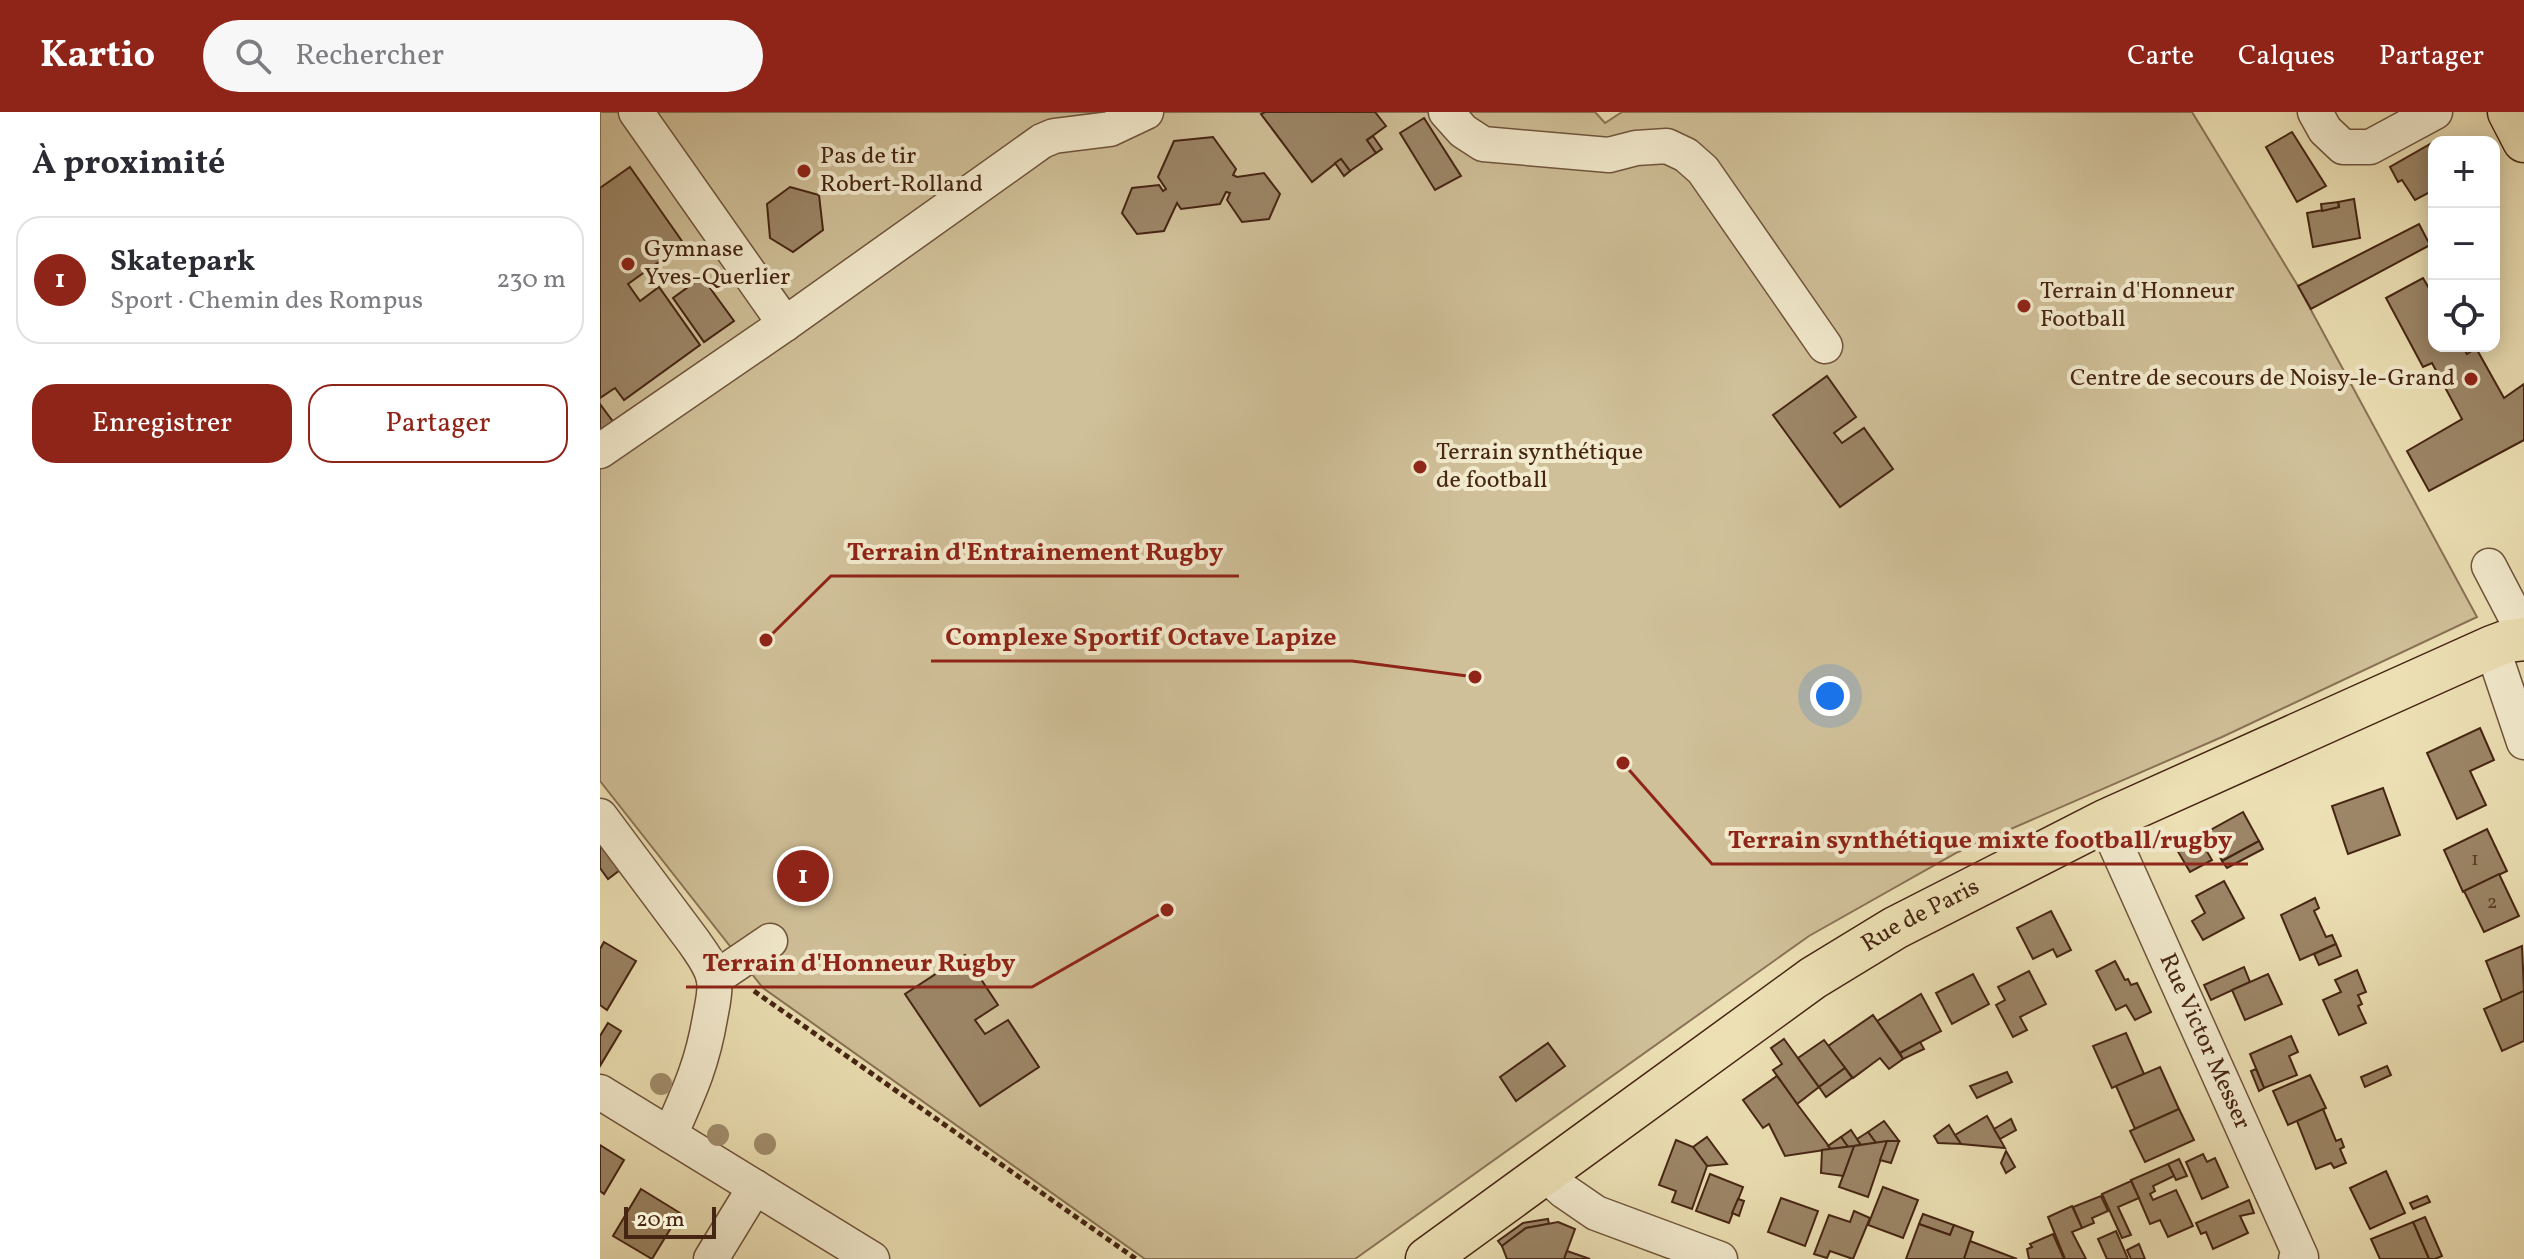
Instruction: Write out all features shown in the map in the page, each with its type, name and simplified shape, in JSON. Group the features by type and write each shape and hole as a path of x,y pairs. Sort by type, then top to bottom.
{"main road":[{"path":"2509,112 2524,141"},
{"name":"Rue de Paris","path":"1427,1259 1813,978 1895,928 2105,821 2512,640"}],"street":[{"path":"636,112 785,324"},
{"path":"600,451 1042,141 1054,136 1110,129 1146,112"},
{"path":"1446,112 1463,131 1483,144 1609,155 1636,148 1667,146 1686,155 1703,170 1825,346"},
{"path":"2315,112 2325,130 2343,147 2370,147 2435,112"},
{"path":"2489,566 2512,640 2524,742"},
{"path":"600,816 694,942 708,963 714,984 699,1072 670,1135"},
{"name":"Rue Victor Messer","path":"2105,821 2301,1257 2296,1259"},
{"path":"714,984 770,941"},
{"path":"600,1092 872,1259"},
{"path":"1544,1173 1596,1213 1720,1259"},
{"path":"711,1259 755,1187"}],"path":[{"path":"714,984 736,980 752,989 1136,1259"}],"shaded area":[{"path":"600,112 1595,112 1605,123 1622,112 2192,112 2298,286 2477,617 2222,737 1958,852 1809,936 1355,1259 1145,1259 763,988 600,781"}],"building":[{"path":"1375,112 1386,126 1367,140 1376,153 1350,171 1341,159 1312,182 1261,114"},
{"path":"1424,118 1461,176 1435,190 1400,133"},
{"path":"2292,132 2326,186 2297,202 2266,147"},
{"path":"1373,136 1382,149 1376,153 1367,140"},
{"path":"1213,137 1236,169 1233,175 1264,173 1280,194 1269,219 1242,222 1227,200 1230,193 1226,192 1220,204 1181,209 1177,203 1164,231 1137,234 1122,213 1132,188 1159,185 1163,191 1166,189 1158,177 1174,141"},
{"path":"2428,145 2428,193 2415,200 2402,180 2398,182 2390,167"},
{"path":"1341,159 1350,171 1344,176 1335,163"},
{"name":"Gymnase Yves-Querlier","path":"630,167 684,244 628,284 640,301 659,287 700,345 624,400 615,388 600,398 600,188"},
{"path":"790,187 819,195 823,230 793,252 770,238 767,204"},
{"path":"2354,199 2360,238 2313,247 2307,213 2339,207 2338,202"},
{"path":"2338,202 2339,207 2322,211 2321,204"},
{"path":"2419,224 2428,241 2428,246 2311,309 2298,286"},
{"path":"702,277 734,321 704,342 673,298"},
{"path":"2423,278 2428,287 2428,352 2478,352 2504,398 2524,384 2524,440 2429,491 2407,451 2462,419 2432,363 2423,367 2386,298"},
{"path":"1827,376 1856,417 1834,433 1842,443 1864,428 1893,469 1840,507 1773,415"},
{"path":"600,404 617,427 600,438"},
{"path":"2480,728 2494,760 2470,771 2486,805 2457,819 2427,753"},
{"path":"2383,788 2400,835 2348,854 2332,806"},
{"path":"2243,812 2259,841 2222,861 2207,832"},
{"path":"2487,829 2507,871 2463,892 2444,850"},
{"path":"2199,838 2212,860 2190,872 2177,850"},
{"path":"2259,841 2263,849 2227,868 2222,861"},
{"path":"600,845 620,870 608,879 600,868"},
{"path":"2499,874 2519,916 2484,932 2464,891"},
{"path":"2224,881 2244,918 2203,940 2192,921 2205,913 2196,896"},
{"path":"2315,898 2319,908 2314,911 2326,937 2332,935 2336,944 2300,960 2281,915"},
{"path":"2051,911 2071,950 2057,957 2053,949 2033,959 2017,928"},
{"path":"604,942 636,961 607,1010 600,1005 600,949"},
{"path":"2336,944 2341,956 2319,965 2314,954"},
{"path":"2522,946 2524,991 2502,1001 2486,961"},
{"path":"965,955 998,1005 975,1020 985,1034 1008,1020 1039,1067 980,1106 905,994"},
{"path":"2115,961 2125,980 2128,979 2131,985 2137,983 2151,1012 2135,1020 2126,1005 2116,1010 2096,971"},
{"path":"2244,967 2250,982 2211,1000 2204,985"},
{"path":"2357,970 2366,992 2358,995 2362,1004 2358,1006 2366,1023 2339,1035 2323,1000 2341,992 2335,980"},
{"path":"2029,971 2046,1004 2020,1017 2027,1030 2013,1037 1996,1005 2005,1000 1998,987"},
{"path":"1973,974 1989,1004 1952,1024 1936,993"},
{"path":"2268,974 2282,1004 2245,1020 2232,990"},
{"path":"2524,991 2524,1041 2502,1051 2484,1009"},
{"path":"1921,994 1941,1031 1900,1053 1877,1021"},
{"path":"1873,1015 1903,1059 1889,1069 1880,1058 1853,1078 1828,1046"},
{"path":"608,1023 621,1031 600,1066 600,1036"},
{"path":"2126,1033 2144,1074 2112,1088 2093,1046"},
{"path":"2291,1036 2298,1052 2289,1056 2297,1075 2264,1088 2250,1054"},
{"path":"1784,1039 1819,1087 1797,1104 1773,1070 1782,1064 1771,1048"},
{"path":"1824,1040 1845,1068 1819,1087 1798,1058"},
{"path":"1920,1042 1924,1049 1903,1059 1900,1053"},
{"path":"1548,1043 1565,1066 1516,1101 1500,1077"},
{"path":"2387,1066 2391,1075 2365,1087 2361,1077"},
{"path":"2160,1067 2179,1109 2135,1129 2116,1086"},
{"path":"1845,1068 1852,1078 1826,1097 1819,1087"},
{"path":"2256,1069 2264,1088 2259,1091 2251,1071"},
{"path":"2007,1072 2012,1082 1977,1098 1970,1086"},
{"path":"2310,1075 2326,1108 2288,1125 2273,1091"},
{"path":"1777,1076 1831,1149 1785,1156 1769,1124 1763,1128 1743,1100"},
{"path":"2179,1109 2194,1140 2145,1162 2130,1131"},
{"path":"2323,1109 2336,1141 2341,1139 2344,1147 2340,1149 2346,1163 2334,1168 2331,1163 2316,1169 2297,1121"},
{"path":"1987,1116 2005,1148 1961,1144 1955,1135"},
{"path":"2011,1119 2016,1130 2000,1139 1994,1129"},
{"path":"1884,1121 1899,1141 1876,1143 1868,1132"},
{"path":"1949,1125 1961,1144 1938,1143 1934,1136"},
{"path":"1851,1130 1861,1145 1848,1147 1841,1137"},
{"path":"1868,1132 1876,1143 1861,1145 1857,1139"},
{"path":"1707,1137 1727,1164 1707,1166 1693,1147"},
{"path":"1841,1137 1848,1147 1831,1149 1828,1146"},
{"path":"1676,1140 1693,1147 1707,1166 1692,1209 1672,1202 1676,1191 1659,1185"},
{"path":"1887,1141 1868,1197 1839,1187 1854,1146"},
{"path":"1887,1141 1899,1141 1891,1163 1880,1160"},
{"path":"600,1145 624,1160 604,1194 600,1191"},
{"path":"1854,1146 1843,1176 1821,1173 1822,1150"},
{"path":"2006,1151 2015,1167 2006,1173 2001,1163"},
{"path":"2203,1154 2207,1162 2215,1158 2228,1187 2202,1199 2186,1162"},
{"path":"2179,1159 2187,1176 2176,1180 2168,1164"},
{"path":"2168,1164 2174,1176 2153,1186 2155,1191 2150,1194 2153,1200 2176,1190 2193,1226 2168,1237 2160,1220 2150,1224 2131,1180"},
{"path":"2386,1171 2405,1213 2370,1229 2350,1188"},
{"path":"1710,1174 1743,1187 1729,1223 1696,1211"},
{"path":"2131,1181 2139,1198 2118,1207 2131,1235 2122,1238 2102,1194"},
{"path":"1883,1187 1918,1200 1903,1238 1868,1225"},
{"path":"641,1189 680,1213 652,1259 613,1236"},
{"path":"2101,1196 2108,1211 2092,1218 2094,1223 2082,1228 2073,1207"},
{"path":"2427,1196 2430,1202 2413,1209 2410,1203"},
{"path":"1781,1198 1818,1211 1805,1246 1768,1232"},
{"path":"1738,1199 1744,1201 1739,1216 1732,1213"},
{"path":"2249,1200 2254,1213 2240,1216 2248,1233 2213,1249 2206,1232 2201,1234 2196,1223"},
{"path":"2072,1206 2082,1228 2072,1232 2086,1259 2065,1259 2048,1217"},
{"path":"1854,1211 1870,1218 1853,1259 1830,1251 1827,1258 1814,1254 1829,1215 1850,1222"},
{"path":"1923,1214 1954,1225 1950,1235 1919,1224"},
{"path":"2425,1217 2442,1256 2435,1259 2429,1259 2413,1222"},
{"path":"1548,1219 1549,1224 1526,1228 1502,1246 1498,1241 1523,1223"},
{"path":"1558,1222 1575,1229 1564,1259 1507,1259 1502,1246 1526,1228"},
{"path":"2413,1222 2429,1259 2380,1259 2371,1239"},
{"path":"1919,1224 1950,1235 1954,1225 1973,1232 1964,1259 1906,1259"},
{"path":"2116,1231 2128,1259 2107,1259 2098,1239"},
{"path":"2053,1234 2064,1259 2029,1259 2027,1249 2032,1247 2030,1244"},
{"path":"1970,1241 2017,1259 1964,1259"},
{"path":"2139,1244 2145,1259 2131,1259 2127,1250"},
{"path":"1567,1251 1590,1259 1564,1259"}],"place":[{"name":"Pas de tir Robert-Rolland","path":"804,171"},
{"name":"Gymnase Yves-Querlier","path":"628,264"},
{"name":"Terrain d'Honneur Football","path":"2024,306"},
{"name":"Centre de secours de Noisy-le-Grand","path":"2471,379"},
{"name":"Terrain synthétique de football","path":"1420,467"},
{"name":"Terrain d'Entrainement Rugby","path":"766,640"},
{"name":"Complexe Sportif Octave Lapize","path":"1475,677"},
{"name":"Terrain synthétique mixte football/rugby","path":"1623,763"},
{"name":"Skatepark","path":"803,876"},
{"name":"Terrain d'Honneur Rugby","path":"1167,910"}]}
